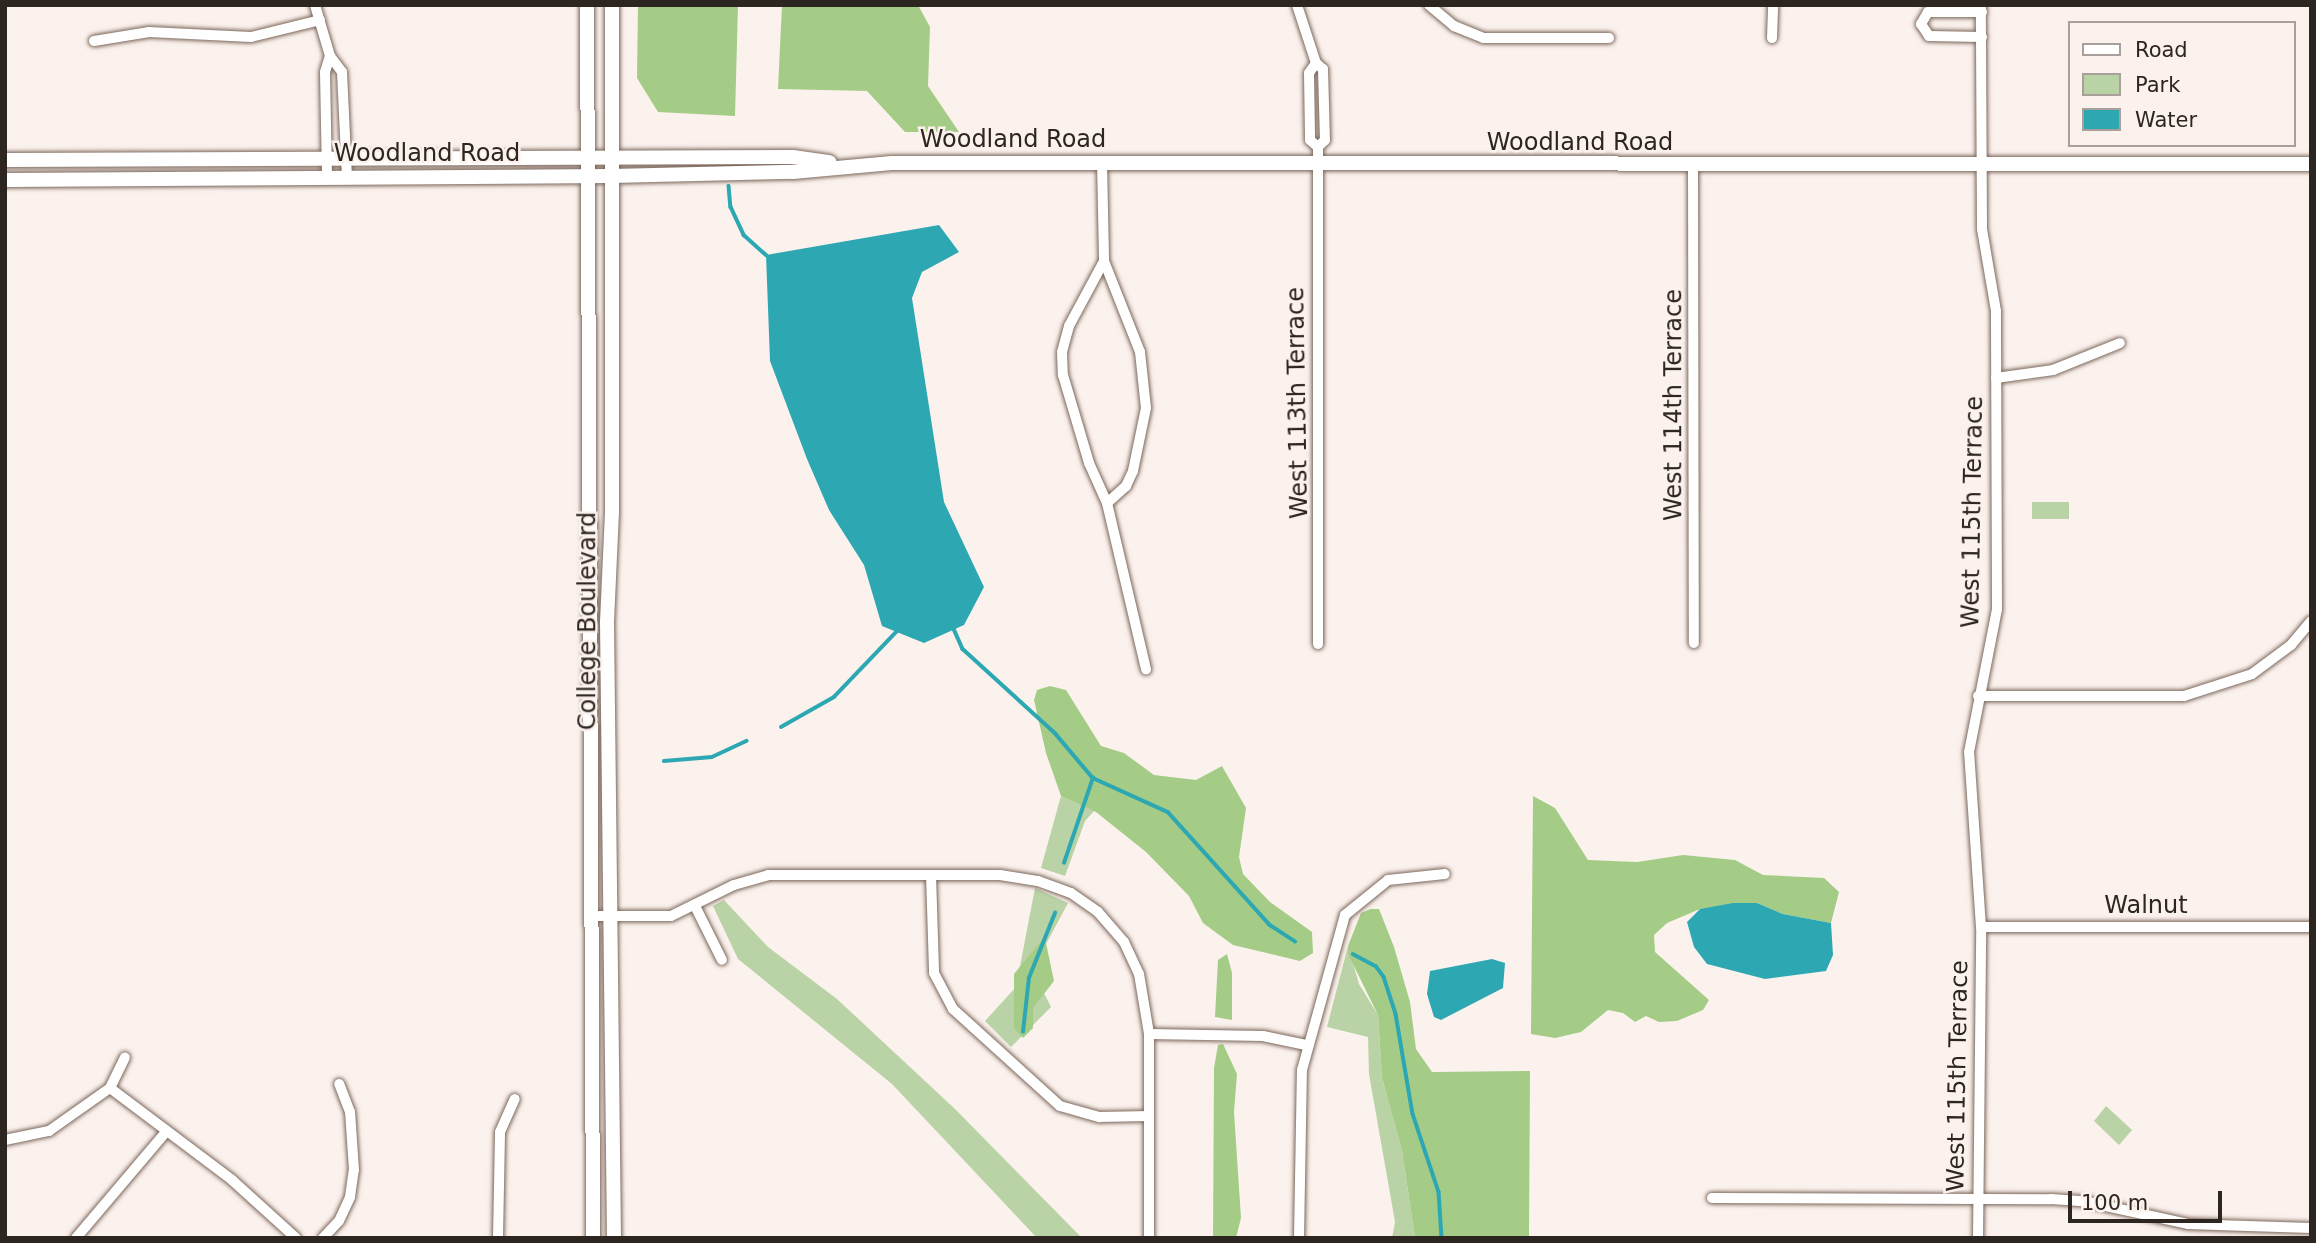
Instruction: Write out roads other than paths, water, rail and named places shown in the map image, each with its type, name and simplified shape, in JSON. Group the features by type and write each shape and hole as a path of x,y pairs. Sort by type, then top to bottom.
{"main road":[{"name":"College Boulevard","path":"587,5 593,1238"},
{"name":"College Boulevard","path":"612,5 607,622 613,916 614,1238"},
{"name":"Woodland Road","path":"5,160 793,158 849,165"},
{"name":"Woodland Road","path":"5,180 611,176 793,172 849,165 1102,162 1693,166 2311,164"}],"street":[{"path":"316,5 330,56 342,72 347,178"},
{"path":"1297,5 1316,63 1323,69 1325,140 1318,146 1310,140 1309,73 1316,63"},
{"path":"1429,5 1454,26 1483,38 1609,38"},
{"path":"1772,38 1773,5"},
{"name":"West 115th Terrace","path":"1978,1238 1981,927 1969,782 1978,696 1997,609 1996,312 1982,229 1981,165 1982,37 1982,8 1928,12 1921,24 1929,36 1982,37"},
{"path":"94,41 149,32 251,37 320,20"},
{"path":"327,177 325,72 330,56"},
{"name":"West 113th Terrace","path":"1318,146 1318,644"},
{"path":"1102,162 1104,261 1140,352 1146,408 1133,471 1126,486 1107,503"},
{"name":"West 114th Terrace","path":"1693,166 1697,622 1693,643"},
{"path":"1104,261 1069,326 1062,361 1078,430 1107,503 1146,670"},
{"path":"1996,378 2053,370 2120,343"},
{"path":"1978,696 2184,696 2252,674 2291,645 2311,621"},
{"path":"1299,1238 1306,1045 1345,915 1388,880 1445,874"},
{"path":"591,916 671,916 734,885 768,875 1000,875 1038,881 1080,899 1124,942 1139,974 1149,1034 1149,1238"},
{"path":"931,875 934,973 953,1009 1060,1106 1099,1117 1149,1116"},
{"path":"695,906 722,960"},
{"name":"Walnut","path":"1981,927 2311,927"},
{"path":"1149,1034 1263,1036 1306,1045"},
{"path":"5,1140 49,1131 110,1088 125,1057"},
{"path":"323,1238 339,1221 350,1197 354,1170 350,1112 339,1084"},
{"path":"110,1088 165,1133 232,1180 296,1238"},
{"path":"498,1238 500,1132 515,1099"},
{"path":"76,1238 165,1133"},
{"path":"1712,1198 1978,1198 2083,1201 2188,1224 2311,1228"}],"water":[{"path":"939,225 959,252 922,272 912,298 944,502 984,587 964,625 924,643 882,626 864,565 829,510 807,459 770,361 766,255"},
{"path":"1733,903 1757,903 1783,914 1831,923 1833,955 1826,971 1765,979 1707,964 1694,947 1687,922 1700,909"},
{"path":"1492,959 1505,963 1503,988 1441,1020 1434,1017 1427,994 1430,971"}],"waterway":[{"path":"729,186 731,207 744,235 766,255"},
{"path":"954,629 963,649 1055,733 1093,778 1168,812 1270,925 1295,941"},
{"path":"781,727 834,697 897,631"},
{"path":"664,761 712,757 746,741"},
{"path":"1064,863 1093,778"},
{"path":"1023,1032 1029,978 1055,913"},
{"path":"1353,954 1376,966 1384,977 1396,1014 1413,1114 1439,1192 1442,1238"}]}
